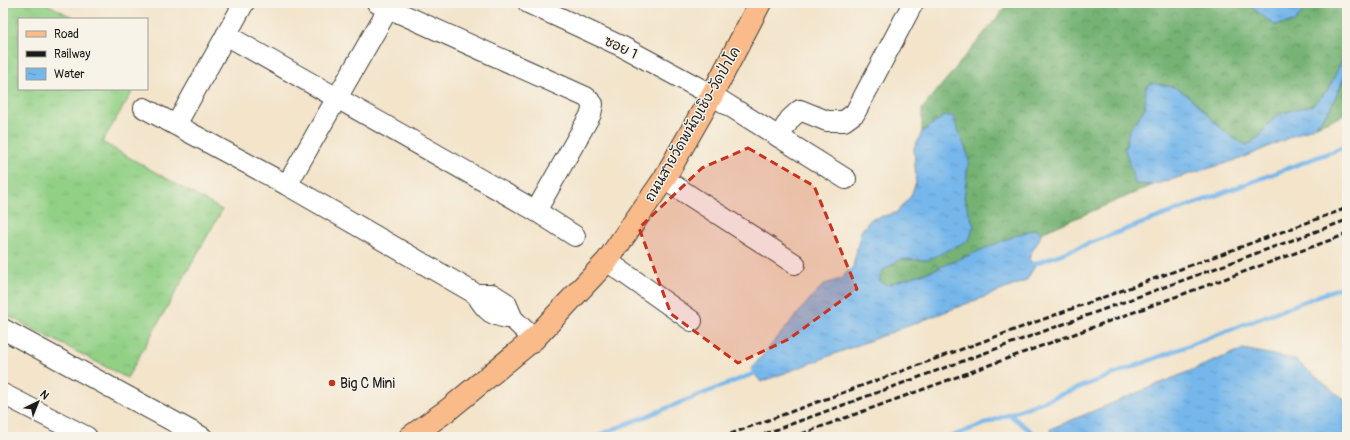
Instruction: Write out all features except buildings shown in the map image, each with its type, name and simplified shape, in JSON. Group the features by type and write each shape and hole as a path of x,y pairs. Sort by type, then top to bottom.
{"main road":[{"name":"ถนนสายวัดพนัญเชิง-วัดป่าโค","path":"410,437 449,409 534,339 607,261 664,179 712,95 760,3"}],"street":[{"path":"176,124 244,3"},
{"name":"ซอย 1","path":"528,3 623,47 712,95 846,179"},
{"path":"779,137 790,119 800,110 827,121 844,121 855,113 914,3"},
{"path":"287,185 338,99 382,6 586,97 593,104 591,114 536,212"},
{"path":"226,35 536,212 575,236"},
{"path":"144,108 287,185 476,294 492,294 506,304 513,319 534,339"},
{"path":"664,179 795,264"},
{"path":"607,261 692,321"},
{"path":"3,329 202,437"},
{"path":"3,394 87,437"}],"highlighted area":[{"path":"748,148 814,186 857,289 789,339 738,363 671,314 639,228 702,168"}],"green space":[{"path":"3,3 45,3 74,18 18,18 18,90 133,90 102,142 222,210 127,378 3,313"},
{"path":"1009,3 1247,3 1275,25 1295,22 1308,3 1347,3 1347,50 1328,90 1313,105 1279,114 1271,120 1260,136 1247,145 1234,140 1189,98 1146,87 1145,108 1129,131 1135,184 1153,185 1041,233 1035,229 1017,235 931,271 886,285 879,280 882,271 900,259 928,260 974,226 964,198 969,158 944,116 922,132 922,109"},
{"path":"1347,72 1347,114 1316,126 1331,107"}],"water":[{"path":"1247,3 1308,3 1295,22 1274,25"},
{"path":"1347,50 1347,72 1331,107 1316,126 1240,159 1153,185 1135,184 1125,149 1129,131 1145,108 1146,87 1152,83 1170,86 1186,94 1227,134 1247,145 1260,136 1271,120 1279,114 1313,105 1328,90"},
{"path":"944,116 953,116 969,158 964,198 974,226 969,240 928,260 900,259 882,271 879,280 886,285 931,271 1035,229 1041,233 1029,259 1035,266 1026,281 761,382 751,369 815,293 825,284 840,279 853,267 861,231 871,219 896,213 911,196 916,182 914,148 922,132"},
{"path":"1243,349 1294,359 1347,402 1347,437 1052,437 1050,429"}],"waterway":[{"path":"1029,266 1347,146"},
{"path":"950,437 1347,285"},
{"path":"594,437 760,371"},
{"path":"1010,415 1033,433 1050,437"}],"railway":[{"path":"722,437 1347,208"},
{"path":"756,437 1347,220"},
{"path":"793,437 1347,234"}],"place":[{"name":"Big C Mini","path":"332,383"}]}
